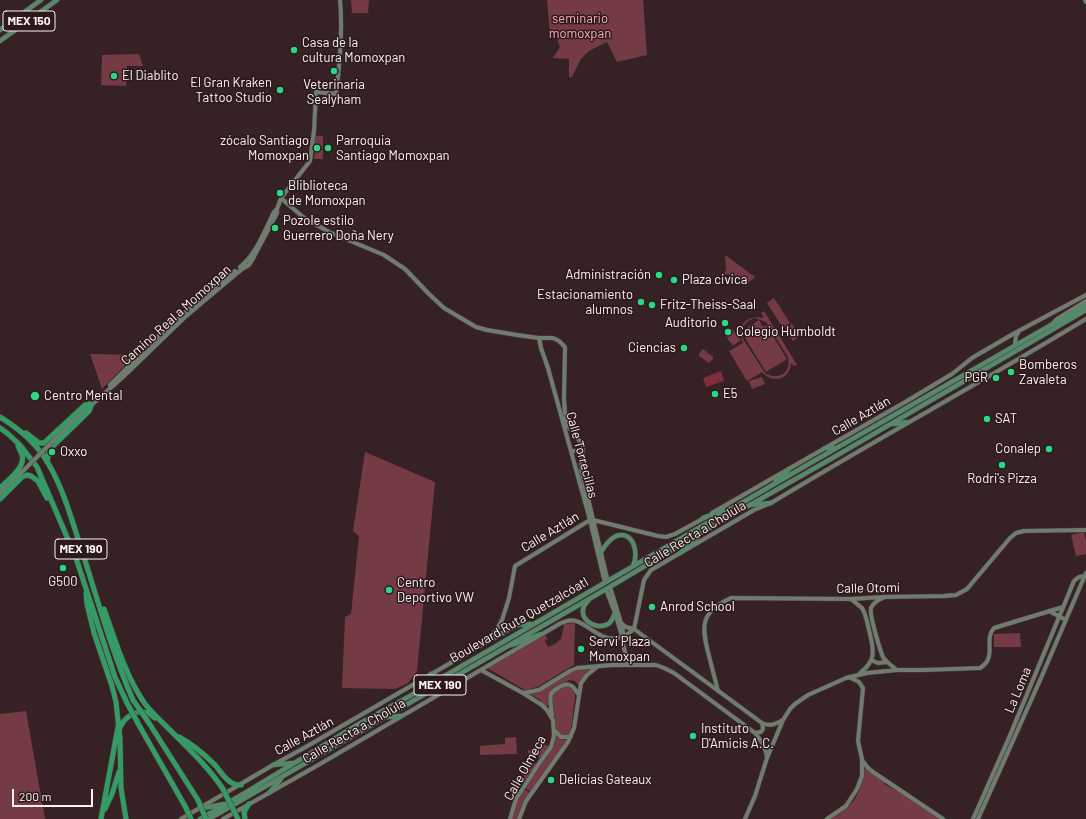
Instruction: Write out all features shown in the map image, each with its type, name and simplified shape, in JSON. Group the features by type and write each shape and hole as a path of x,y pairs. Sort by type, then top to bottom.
{"highway":[{"path":"15,427 38,442 43,443 85,405 89,406 89,411 49,450 47,462"},
{"name":"MEX 190","path":"0,417 15,427 33,443 47,462 58,483 73,524 121,673 134,700 198,800 206,819"},
{"name":"MEX 190","path":"0,428 20,445 37,467 76,558 115,677 127,703 191,819"},
{"path":"0,488 19,470 23,460 20,450 7,433"},
{"path":"0,499 24,476 28,475 35,478 51,507 68,547 76,558"},
{"path":"88,571 93,578 129,677 145,703 161,722 211,772 223,789 238,819"},
{"path":"86,588 85,596 88,610 116,702 120,738 121,788 126,819"},
{"path":"102,818 119,728 130,715 135,713 147,713 161,722"},
{"path":"173,733 198,749 217,766 230,783 241,785"},
{"path":"102,818 120,769"},
{"path":"245,819 245,810 248,804"}],"main road":[{"name":"MEX 150","path":"0,30 41,0"},
{"name":"MEX 150","path":"0,41 57,0"},
{"name":"Calle Recta a Cholula","path":"600,586 1050,326 1086,302"},
{"name":"Calle Recta a Cholula","path":"209,819 596,595 748,505 1080,314 1086,312"},
{"path":"891,424 908,422"},
{"path":"825,448 838,448"},
{"path":"770,487 789,469"},
{"path":"703,518 743,503"},
{"path":"748,505 771,503"},
{"path":"680,553 706,530"},
{"path":"601,552 615,537 628,537 632,541 636,550 633,566"},
{"name":"Boulevard Ruta Quetzalcóatl","path":"200,819 357,725 419,691 600,586"},
{"path":"596,595 585,604 583,609 583,615 588,622 604,626 610,622 615,613"},
{"path":"485,644 517,625 535,623"},
{"path":"500,650 541,634"},
{"path":"419,691 431,674"},
{"path":"385,717 401,716"},
{"path":"274,765 294,763"},
{"path":"269,793 285,775"},
{"path":"199,809 228,803"}],"street":[{"name":"Camino Real a Momoxpan","path":"0,493 89,406 124,376 185,317 249,259 277,209 281,198 310,161 314,132 316,92 336,94 340,68 342,33 340,0"},
{"path":"281,198 303,217 329,232 384,254 405,269 444,308 476,327 539,338"},
{"name":"Calle Aztlán","path":"181,819 485,644 502,620 509,598 515,566 591,520 658,536 666,537 675,534 952,374 967,361 1009,336 1086,295"},
{"name":"Calle Recta a Cholula","path":"634,629 643,585 651,570 754,510 771,503 1086,319"},
{"path":"1009,336 1016,342 1016,335 1020,330"},
{"name":"Calle Torrecillas","path":"539,338 541,348 548,368 571,451 591,520 601,552 606,579 591,520 591,512 581,469 583,450 582,444 568,426 565,413 565,347 553,338 539,338"},
{"path":"567,437 575,434"},
{"path":"571,451 583,450"},
{"path":"591,512 600,522"},
{"name":"Calle Otomí","path":"718,691 704,639 703,628 708,616 717,605 731,598 851,599 956,595 966,589 1016,533 1024,531 1086,530"},
{"path":"978,819 1051,656 1085,574"},
{"name":"La Loma","path":"973,819 1074,581 1085,574"},
{"path":"622,637 623,631 621,623 609,591 628,664"},
{"path":"884,597 876,601 872,607 872,620 882,653 887,662 897,670"},
{"path":"851,599 862,608 866,616 873,647 871,660 867,667 857,674"},
{"path":"745,819 786,714 795,704 808,695 849,677 867,672 980,668 986,664 989,657 990,633 994,628 1063,607"},
{"path":"1049,611 1066,620"},
{"name":"Calle Recta a Cholula","path":"223,819 324,762 561,622 568,620 576,621 604,637 614,639 623,644"},
{"path":"621,623 626,627 634,629 762,723 770,725 783,720"},
{"path":"614,639 622,637 634,629"},
{"path":"1044,653 1051,656"},
{"path":"871,660 878,663 887,662"},
{"path":"523,693 538,690 577,668 628,664 656,665 669,671 759,737 768,758"},
{"name":"Calle Olmeca","path":"519,819 526,801 565,748 572,736 580,683 586,675 597,667"},
{"name":"Calle Olmeca","path":"481,670 523,693 545,708 552,720 554,730 551,747 516,799 510,819"},
{"path":"827,819 846,806 857,789 862,776 862,759 858,741 862,688 859,682 849,677"},
{"path":"552,720 550,698 554,691 562,686 570,685 575,688 578,694"},
{"path":"755,734 761,732 762,723"},
{"path":"554,730 561,737 572,736"},
{"path":"862,759 868,768 873,772 943,819"}],"green space":[{"path":"351,0 369,0 368,13 352,13"},
{"name":"seminario momoxpan","path":"547,0 643,0 647,55 617,62 607,42 589,51 581,59 572,77 569,77 569,59 553,58 560,47 557,39 550,35"},
{"name":"El Diablito","path":"139,54 143,66 127,66 126,86 101,85 102,55"},
{"path":"315,136 323,136 323,149 314,149"},
{"path":"315,150 323,150 323,159 314,159"},
{"path":"725,255 755,277 748,283 736,276 724,274 726,269"},
{"path":"774,298 790,323 783,328 767,303"},
{"path":"764,311 797,365 794,366 791,363 787,374 779,379 770,378 761,371 761,373 747,381 729,351 743,343 741,331 744,323 752,318 758,317 764,318 761,313","holes":["755,318 766,322 788,357 788,367 786,371 779,376 765,373 743,339 742,331 748,321"]},
{"path":"759,320 763,327 766,325 787,359 766,372 745,338 759,329 749,335 745,329"},
{"path":"792,324 800,336 793,341 785,329"},
{"path":"732,329 741,340 733,346 725,335"},
{"path":"703,349 713,357 709,363 699,356"},
{"path":"90,354 135,355 102,389"},
{"path":"762,377 765,384 752,389 749,381"},
{"name":"Centro Deportivo VW","path":"365,452 435,482 417,671 408,683 395,689 342,688 345,617 351,614 359,536 353,531"},
{"path":"1084,532 1086,554 1076,556 1071,535"},
{"path":"575,623 574,665 537,687 525,690 487,668 546,635 547,639 545,641 548,647 555,644 561,639 564,624"},
{"path":"1020,633 1021,647 994,647 994,634"},
{"path":"581,669 591,670 585,674 578,685 575,681 569,680 552,690 548,695 548,705 546,707 539,699 529,694 538,692 570,672"},
{"path":"565,685 570,686 573,689 575,697 571,730 569,734 563,736 556,730 552,699 555,692"},
{"path":"26,711 45,819 0,819 0,714"},
{"path":"556,736 562,740 567,739 567,741 530,791 525,788 554,745"},
{"path":"516,737 517,754 480,755 480,746 505,744 505,738"},
{"path":"541,744 550,746 539,760 539,754 528,753 528,750 540,749"},
{"path":"524,764 537,764 524,783"},
{"path":"864,768 868,769 885,781 884,784 914,799 943,819 831,819 847,808 854,800 862,784"},
{"path":"523,789 529,792 517,819 511,819 518,798"}],"shaded area":[{"path":"721,371 724,381 706,387 703,378"}],"place":[{"name":"Casa de la cultura Momoxpan","path":"294,50"},
{"name":"Veterinaria Sealyham","path":"334,71"},
{"name":"El Diablito","path":"114,76"},
{"name":"El Gran Kraken Tattoo Studio","path":"280,90"},
{"name":"zócalo Santiago Momoxpan","path":"317,148"},
{"name":"Parroquia Santiago Momoxpan","path":"328,148"},
{"name":"Bliblioteca de Momoxpan","path":"280,193"},
{"name":"Pozole estilo Guerrero Doña Nery","path":"275,228"},
{"name":"Administración","path":"659,275"},
{"name":"Plaza civica","path":"674,280"},
{"name":"Estacionamiento alumnos","path":"641,302"},
{"name":"Fritz-Theiss-Saal","path":"652,305"},
{"name":"Auditorio","path":"725,323"},
{"name":"Colegio Humboldt","path":"728,332"},
{"name":"Ciencias","path":"684,348"},
{"name":"Bomberos Zavaleta","path":"1011,372"},
{"name":"PGR","path":"996,378"},
{"name":"E5","path":"715,394"},
{"name":"Centro Mental","path":"35,396"},
{"name":"SAT","path":"987,419"},
{"name":"Conalep","path":"1049,449"},
{"name":"Oxxo","path":"52,452"},
{"name":"Rodri's Pizza","path":"1002,465"},
{"name":"G500","path":"63,568"},
{"name":"Centro Deportivo VW","path":"389,590"},
{"name":"Anrod School","path":"652,607"},
{"name":"Servi Plaza Momoxpan","path":"581,649"},
{"name":"Instituto D'Amicis A.C.","path":"693,736"},
{"name":"Delicias Gateaux","path":"551,780"}]}
